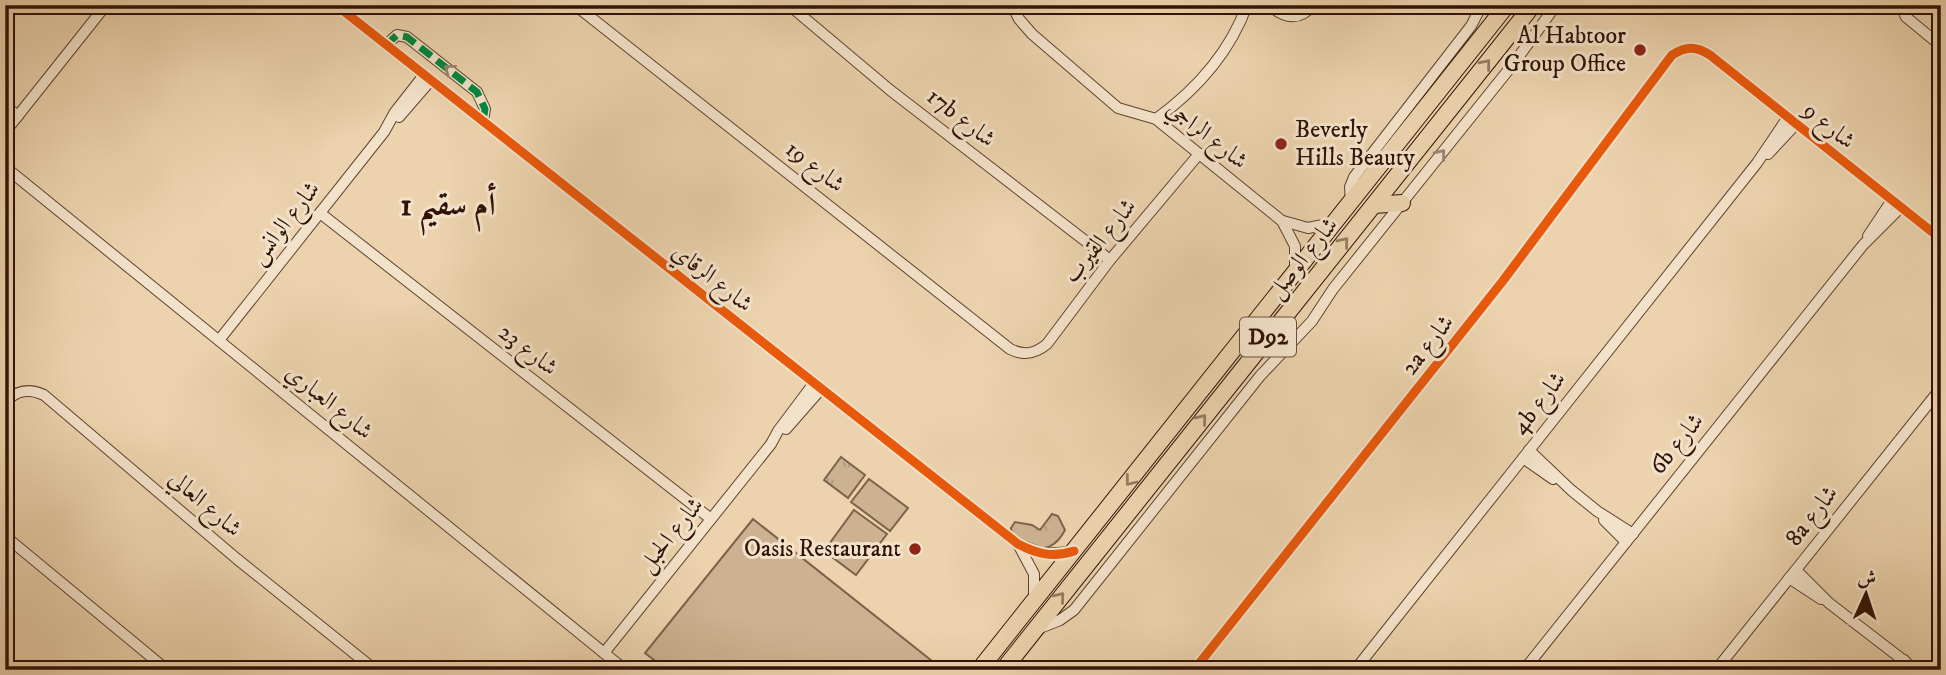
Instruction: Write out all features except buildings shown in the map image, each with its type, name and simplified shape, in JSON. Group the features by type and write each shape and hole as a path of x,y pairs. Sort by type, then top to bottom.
{"main road":[{"name":"شارع الوصل","path":"979,670 1507,5"},
{"name":"شارع الوصل","path":"1003,670 1534,5"},
{"path":"1374,205 1402,203"}],"street":[{"path":"5,132 106,5"},
{"name":"شارع الرقاي","path":"336,5 1018,544 1044,554 1059,555 1074,551"},
{"name":"شارع 19","path":"575,5 1010,349 1032,353"},
{"name":"17b شارع","path":"789,5 892,91 1110,260"},
{"name":"شارع الراجي","path":"1012,5 1019,19 1032,34 1118,108 1156,119 1282,221 1295,246 1293,274"},
{"path":"1156,119 1188,93 1215,63 1237,29 1247,5"},
{"path":"1269,5 1288,17 1301,16 1313,5"},
{"name":"شارع الوصل","path":"1351,202 1350,187 1357,173 1471,26 1482,5"},
{"path":"1033,631 1060,620 1074,610 1260,376 1312,321 1333,289 1507,72 1556,5"},
{"path":"1901,6 1906,17 1941,46"},
{"path":"386,45 393,37 405,35 428,52 478,92 485,109 483,121"},
{"name":"شارع 9","path":"1691,47 1710,55 1941,239"},
{"name":"2a شارع","path":"1194,670 1502,282 1672,55 1691,47"},
{"name":"شارع الوانس","path":"220,339 427,78"},
{"path":"5,106 18,116"},
{"name":"4b شارع","path":"1354,670 1792,120"},
{"name":"شارع القيرب","path":"1032,353 1047,344 1110,260 1199,154"},
{"name":"شارع العباري","path":"5,167 625,670"},
{"name":"6b شارع","path":"1863,246 1892,200"},
{"name":"6b شارع","path":"1524,670 1863,246 1901,207"},
{"name":"شارع 23","path":"320,213 711,519"},
{"name":"شارع الراجي","path":"1282,221 1308,228 1335,223"},
{"name":"شارع الحبل","path":"604,653 818,386"},
{"name":"8a شارع","path":"1716,670 1941,388"},
{"name":"شارع العالي","path":"5,402 23,391 35,391 44,395 237,559 375,670"},
{"path":"1526,454 1630,538"},
{"path":"5,536 167,670"},
{"name":"شارع الرقاي","path":"1018,544 1034,574 1036,583 1033,601"},
{"path":"1793,574 1901,665 1915,669"}],"green space":[{"path":"841,457 865,475 848,498 824,480"},
{"path":"869,479 908,508 890,531 851,502"},
{"path":"854,510 887,534 856,575 824,551"},
{"path":"1052,514 1058,516 1065,530 1053,544 1034,547 1012,536 1011,528 1015,522 1032,525 1040,530"},
{"path":"753,519 932,661 926,670 667,670 645,653"}],"marked path":[{"path":"386,45 397,35 407,37 477,92 485,109 483,121"}],"cycle path":[{"path":"336,5 1018,544 1045,554 1074,551"},
{"path":"1194,670 1502,282 1672,55 1677,52 1691,48 1710,55 1941,239"}],"place":[{"name":"Al Habtoor Group Office","path":"1640,50"},
{"name":"Beverly Hills Beauty","path":"1281,144"},
{"name":"Oasis Restaurant","path":"915,549"}],"district":[{"name":"أم سقيم 1","path":"448,206"}]}
